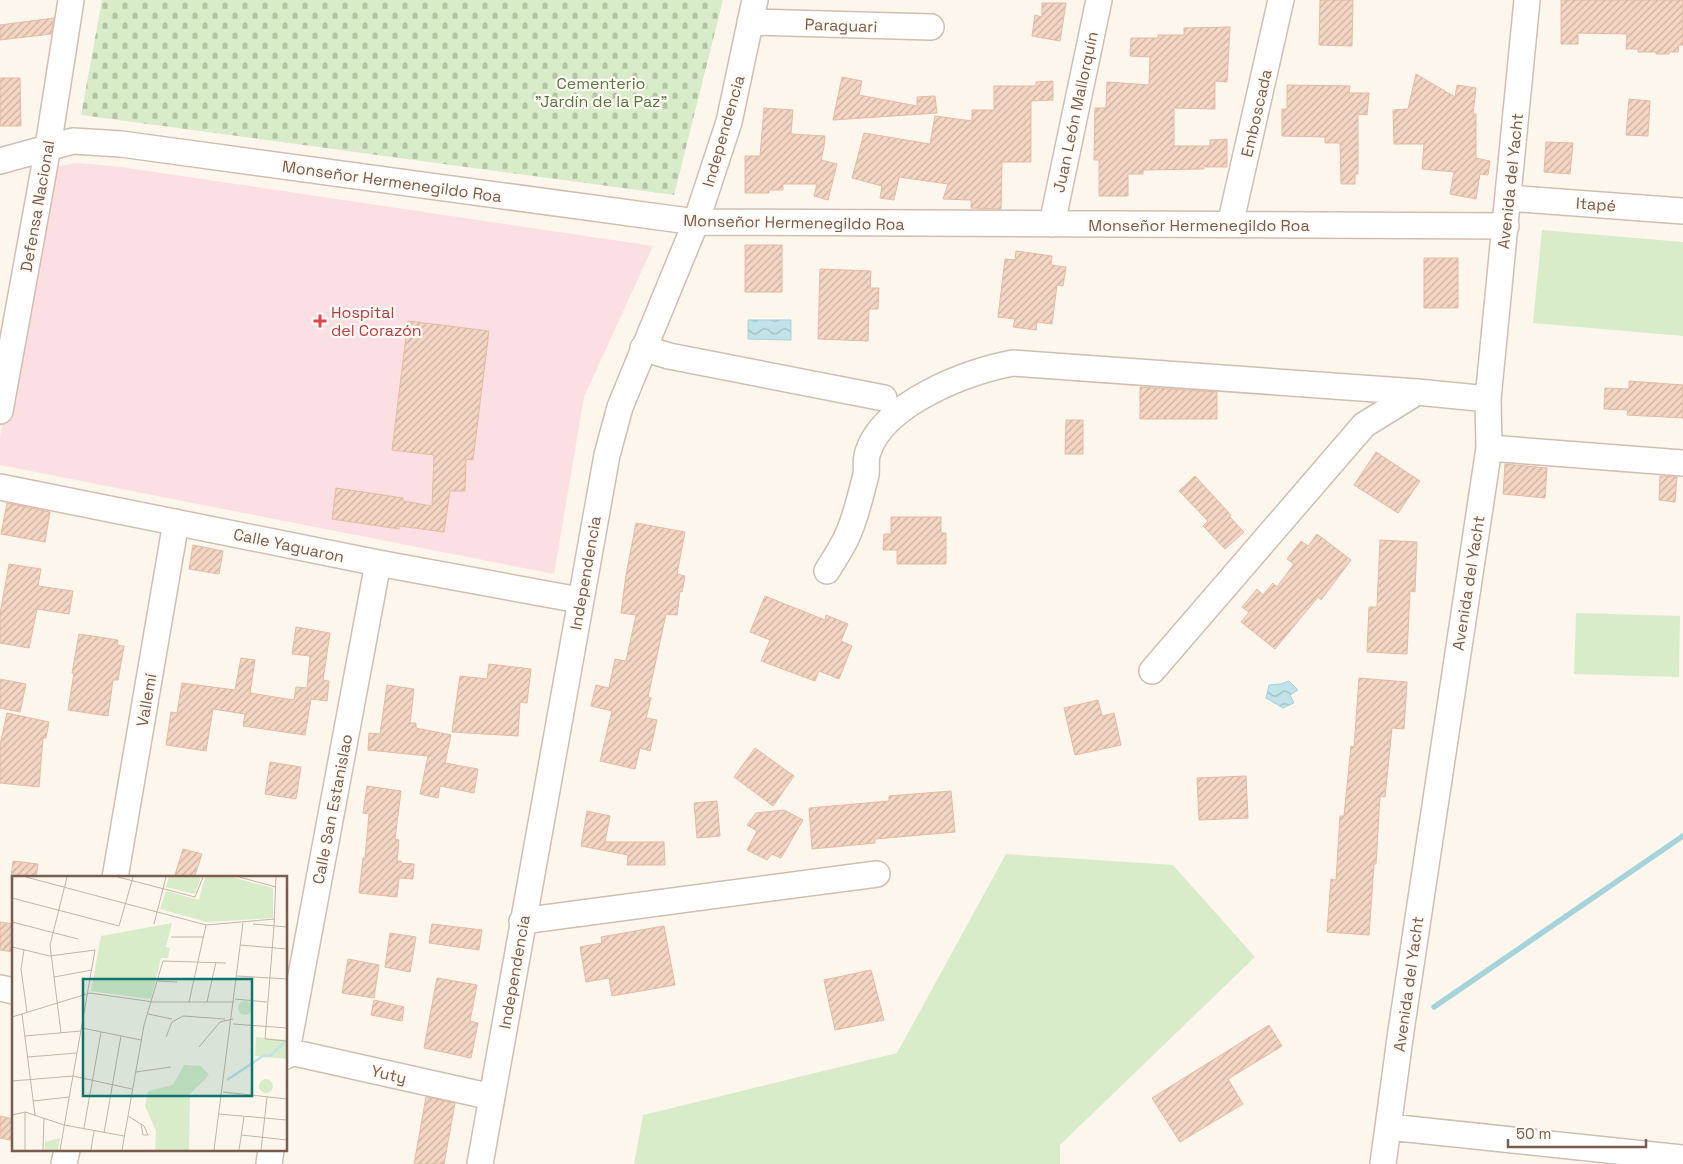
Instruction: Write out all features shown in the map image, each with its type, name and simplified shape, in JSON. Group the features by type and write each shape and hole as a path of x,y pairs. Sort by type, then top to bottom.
{"street":[{"name":"Defensa Nacional","path":"0,411 48,147 71,0"},
{"name":"Juan León Mallorquín","path":"1052,224 1099,0"},
{"name":"Emboscada","path":"1230,225 1281,0"},
{"name":"Avenida del Yacht","path":"1384,1164 1400,1031 1489,448 1488,399 1527,0"},
{"name":"Paraguari","path":"753,11 931,27"},
{"name":"Independencia","path":"480,1164 606,455 620,408 696,222 729,122 753,11"},
{"name":"Monseñor Hermenegildo Roa","path":"0,161 73,141 121,144 696,222 1506,226"},
{"name":"Itapé","path":"1508,198 1683,211"},
{"path":"644,348 668,356 884,398"},
{"path":"827,571 848,534 866,473 868,452 881,428 920,396 965,376 997,366 1013,363 1417,392 1488,399"},
{"path":"1152,670 1364,425 1417,392"},
{"path":"1489,448 1683,463"},
{"name":"Calle Yaguaron","path":"0,487 378,563 579,600"},
{"name":"Vallemí","path":"115,876 176,522"},
{"name":"Calle San Estanislao","path":"288,1041 378,563"},
{"path":"522,922 877,874"},
{"name":"Yuty","path":"288,1052 492,1097"},
{"path":"1389,1128 1683,1158"}],"shaded area":[{"name":"Hospital del Corazón","path":"76,163 114,166 653,246 584,397 554,574 0,465 0,436 51,168"}],"green space":[{"name":"Cementerio \"Jardín de la Paz\"","path":"102,0 723,0 674,195 81,115"},
{"path":"1542,230 1683,242 1683,336 1533,323"},
{"path":"1576,613 1680,616 1679,677 1574,674"},
{"path":"1006,854 1173,865 1255,957 1060,1145 1060,1164 634,1164 643,1115 897,1053"}],"water":[{"path":"748,320 791,320 791,340 748,339"},
{"path":"1289,681 1298,690 1290,695 1294,703 1283,708 1266,698 1269,685"}],"building":[{"path":"1320,0 1353,0 1352,46 1319,45"},
{"path":"1561,0 1683,0 1683,45 1679,45 1678,52 1669,52 1669,54 1638,52 1638,49 1626,49 1627,34 1578,33 1578,44 1561,44"},
{"path":"1042,3 1066,3 1060,41 1032,36 1035,15 1042,17"},
{"path":"54,18 51,34 0,40 0,25"},
{"path":"1230,27 1227,82 1215,81 1215,109 1174,108 1174,146 1210,146 1210,140 1227,139 1227,167 1143,170 1143,174 1128,174 1128,196 1099,196 1099,160 1094,160 1095,108 1106,108 1107,82 1149,85 1150,57 1130,56 1131,38 1158,38 1158,35 1184,35 1184,28"},
{"path":"1416,74 1455,97 1457,85 1476,88 1473,114 1476,114 1476,158 1490,161 1488,175 1480,174 1476,199 1450,194 1454,172 1422,169 1424,144 1394,144 1393,110 1408,109"},
{"path":"842,77 862,81 859,95 917,106 917,97 935,96 937,113 833,120"},
{"path":"0,78 20,78 21,126 0,126"},
{"path":"1053,81 1053,100 1031,101 1031,162 1002,162 1001,209 971,208 971,200 943,199 948,184 899,177 894,200 880,198 882,186 852,178 864,133 930,144 935,116 972,121 972,110 994,110 994,86 1036,86 1036,82"},
{"path":"1287,85 1350,86 1349,93 1369,93 1367,115 1358,114 1358,174 1355,174 1355,184 1341,184 1340,143 1325,143 1325,137 1282,136 1282,109 1287,109"},
{"path":"1629,99 1650,101 1648,136 1626,135"},
{"path":"764,108 793,110 791,134 825,136 821,160 837,164 828,200 814,196 817,184 783,184 783,190 769,190 769,193 745,193 745,156 760,156"},
{"path":"1546,142 1573,143 1570,174 1544,172"},
{"path":"745,245 782,245 782,292 745,292"},
{"path":"1016,251 1052,256 1051,265 1066,267 1063,286 1057,285 1052,324 1037,322 1036,330 1013,327 1015,319 998,317 1005,259 1015,260"},
{"path":"1424,258 1458,258 1458,308 1424,308"},
{"path":"820,269 871,271 870,288 879,288 878,309 869,309 868,341 818,339"},
{"path":"408,321 489,331 473,460 466,459 465,491 450,491 444,532 399,526 399,529 332,519 336,488 403,498 403,501 432,506 434,455 392,450"},
{"path":"1629,381 1683,385 1683,418 1627,415 1628,410 1604,409 1605,388 1629,389"},
{"path":"1140,387 1217,392 1217,419 1140,419"},
{"path":"1066,420 1083,420 1083,454 1065,454"},
{"path":"1376,452 1420,481 1398,513 1354,485"},
{"path":"1505,464 1547,468 1545,498 1503,494"},
{"path":"1195,476 1244,532 1225,549 1203,526 1208,521 1179,491"},
{"path":"1660,476 1677,477 1675,502 1659,500"},
{"path":"7,503 50,512 45,542 1,534"},
{"path":"891,517 941,517 941,533 946,533 946,564 897,564 897,550 883,550 884,534 891,534"},
{"path":"636,523 685,532 677,574 685,576 682,592 680,591 677,615 666,614 648,697 651,698 646,718 657,720 650,751 640,748 635,769 600,761 612,711 591,706 596,685 609,688 615,659 626,661 636,615 621,613"},
{"path":"1317,534 1351,560 1321,600 1318,597 1275,649 1241,622 1249,612 1242,607 1257,589 1263,595 1273,583 1277,587 1294,564 1287,559 1301,541 1308,546"},
{"path":"1380,540 1417,542 1415,592 1410,591 1407,654 1367,652 1369,607 1377,607"},
{"path":"193,545 223,551 219,574 189,569"},
{"path":"9,564 41,569 38,586 73,591 69,614 37,609 29,648 0,643 0,614"},
{"path":"765,596 825,620 826,615 848,624 841,641 852,646 839,679 819,671 815,681 761,661 770,640 750,632"},
{"path":"296,627 330,633 323,680 329,681 327,701 311,699 305,735 243,726 245,714 213,709 206,751 166,745 171,712 177,713 182,683 235,690 241,658 255,660 250,693 294,700 296,687 307,688 310,656 292,654"},
{"path":"79,634 118,640 117,645 124,646 118,680 113,680 108,716 68,710"},
{"path":"489,664 531,669 527,703 520,702 518,736 452,732 460,676 487,679"},
{"path":"1359,678 1407,682 1404,729 1392,728 1385,797 1380,796 1369,935 1327,932 1331,879 1336,880 1340,816 1344,816 1351,746 1354,747"},
{"path":"0,679 26,684 20,712 0,708"},
{"path":"387,685 414,689 410,723 416,723 416,728 451,735 445,763 478,769 474,793 440,786 438,798 420,794 428,756 368,750 369,733 380,734"},
{"path":"1098,700 1102,716 1114,713 1121,745 1075,755 1064,708"},
{"path":"7,713 49,722 46,738 43,738 39,787 0,783 0,745"},
{"path":"755,748 794,776 773,806 734,777"},
{"path":"270,762 301,767 296,799 265,794"},
{"path":"1246,776 1248,818 1199,820 1197,778"},
{"path":"367,786 401,791 395,839 399,840 397,861 414,864 413,879 399,878 397,897 359,893 363,858 365,858 369,814 363,813"},
{"path":"951,791 955,832 875,839 875,843 812,849 809,808 889,801 889,796"},
{"path":"717,801 720,836 697,838 694,803"},
{"path":"784,810 803,820 781,858 772,854 767,860 747,850 757,831 747,825 756,813"},
{"path":"587,811 610,816 605,842 664,842 665,865 627,865 628,855 581,846"},
{"path":"183,849 202,854 195,876 175,876"},
{"path":"13,861 38,864 36,876 12,876 11,878"},
{"path":"0,922 12,924 12,952 0,950"},
{"path":"432,924 482,930 479,950 429,943"},
{"path":"664,926 675,985 612,996 609,978 586,982 580,947 602,943 601,937"},
{"path":"390,933 416,937 410,972 385,967"},
{"path":"348,959 379,965 374,998 342,993"},
{"path":"871,970 884,1020 835,1030 824,980"},
{"path":"437,978 477,985 470,1021 478,1023 471,1058 424,1048"},
{"path":"374,1000 404,1007 402,1021 371,1015"},
{"path":"1269,1025 1282,1046 1228,1079 1243,1104 1180,1142 1152,1098"},
{"path":"426,1097 455,1103 444,1164 414,1164"},
{"path":"0,1116 12,1119 12,1141 0,1138"}],"waterway":[{"path":"1434,1007 1683,836"}],"place":[{"name":"Hospital del Corazón","path":"320,321"}]}
